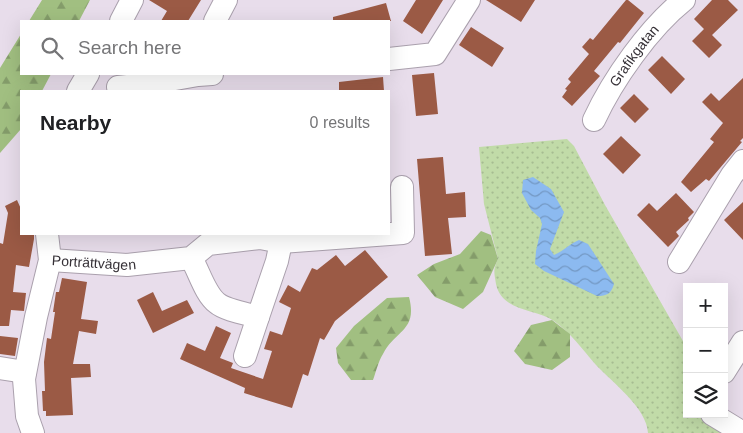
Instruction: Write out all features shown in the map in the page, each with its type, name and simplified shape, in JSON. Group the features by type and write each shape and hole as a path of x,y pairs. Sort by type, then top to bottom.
{"street":[{"path":"122,20 132,0"},
{"path":"216,20 226,0"},
{"path":"390,59 435,54 469,0"},
{"name":"Grafikgatan","path":"594,120 602,101 641,44 684,0"},
{"path":"79,90 87,75"},
{"path":"118,86 146,84 197,75"},
{"path":"679,262 732,175 743,161"},
{"name":"Porträttvägen","path":"390,234 403,233 402,187"},
{"path":"47,235 50,260"},
{"name":"Porträttvägen","path":"33,433 27,416 24,379 50,260 127,265 191,258 208,244 260,238 281,242 376,235"},
{"path":"245,356 277,261 281,242"},
{"path":"191,258 210,296 218,304 258,317"},
{"path":"728,366 743,342"},
{"path":"0,368 25,372"},
{"path":"718,418 742,433"}],"green space":[{"path":"42,0 90,0 80,20 30,20"},
{"path":"20,36 20,75 50,75 43,90 20,90 20,130 0,153 0,68"},
{"path":"567,139 574,146 605,205 683,341 683,418 725,418 733,433 648,433 642,414 628,396 596,365 566,331 554,321 512,305 505,300 499,293 494,274 498,259 484,204 479,147"},
{"path":"481,231 491,235 498,259 483,292 463,309 435,297 417,275 434,264 460,254"},
{"path":"409,297 411,308 408,324 383,354 373,380 351,380 338,363 336,348 354,326 387,298"},
{"path":"552,320 570,334 570,357 552,370 525,364 514,351 531,325"}],"water":[{"path":"533,177 551,189 564,212 550,249 554,255 579,240 588,244 614,284 608,294 597,296 544,271 535,264 542,224 540,218 531,210 522,193 523,180"}],"building":[{"path":"149,0 201,0 189,20 162,20 167,11"},
{"path":"416,0 443,0 422,34 403,21"},
{"path":"486,0 535,0 521,22"},
{"path":"626,0 644,13 594,71 600,76 572,106 562,97 567,90 565,89 571,82 568,79 589,54 582,47 590,38 593,40"},
{"path":"712,0 728,0 738,10 712,35 722,45 709,58 692,41 704,29 694,19"},
{"path":"386,3 391,21 333,20 333,17"},
{"path":"471,27 504,48 492,67 459,45"},
{"path":"662,56 685,79 671,94 648,70"},
{"path":"434,73 438,114 416,116 412,75"},
{"path":"383,77 384,90 339,90 339,82"},
{"path":"743,78 743,138 740,141 742,142 709,181 706,179 691,192 681,182 714,142 710,139 723,123 702,102 711,93 719,101"},
{"path":"634,94 649,109 635,123 620,108"},
{"path":"621,136 641,155 623,174 603,154"},
{"path":"443,157 446,194 465,192 466,217 448,218 452,254 425,256 417,159"},
{"path":"676,193 694,212 688,218 689,220 676,232 679,236 668,247 637,215 649,203 657,211"},
{"path":"17,200 20,207 20,235 34,235 34,239 29,267 16,265 13,292 26,293 24,311 11,310 9,326 0,326 0,243 3,244 8,213 5,206"},
{"path":"743,202 743,240 724,220"},
{"path":"365,250 388,277 335,321 324,340 320,338 308,376 303,374 292,408 244,393 245,388 180,359 187,343 205,351 216,326 231,333 220,358 233,363 231,368 263,379 272,351 264,349 270,331 282,335 291,308 279,302 288,285 300,292 312,268 317,270 336,255 345,266"},
{"path":"62,278 87,282 81,319 98,321 96,334 79,331 73,364 90,364 91,377 71,378 73,415 46,416 46,411 43,411 42,391 45,391 44,362 47,338 51,339 56,292 59,292"},
{"path":"153,292 162,311 187,300 194,313 153,333 137,300"},
{"path":"0,336 18,338 15,356 0,354"}]}
